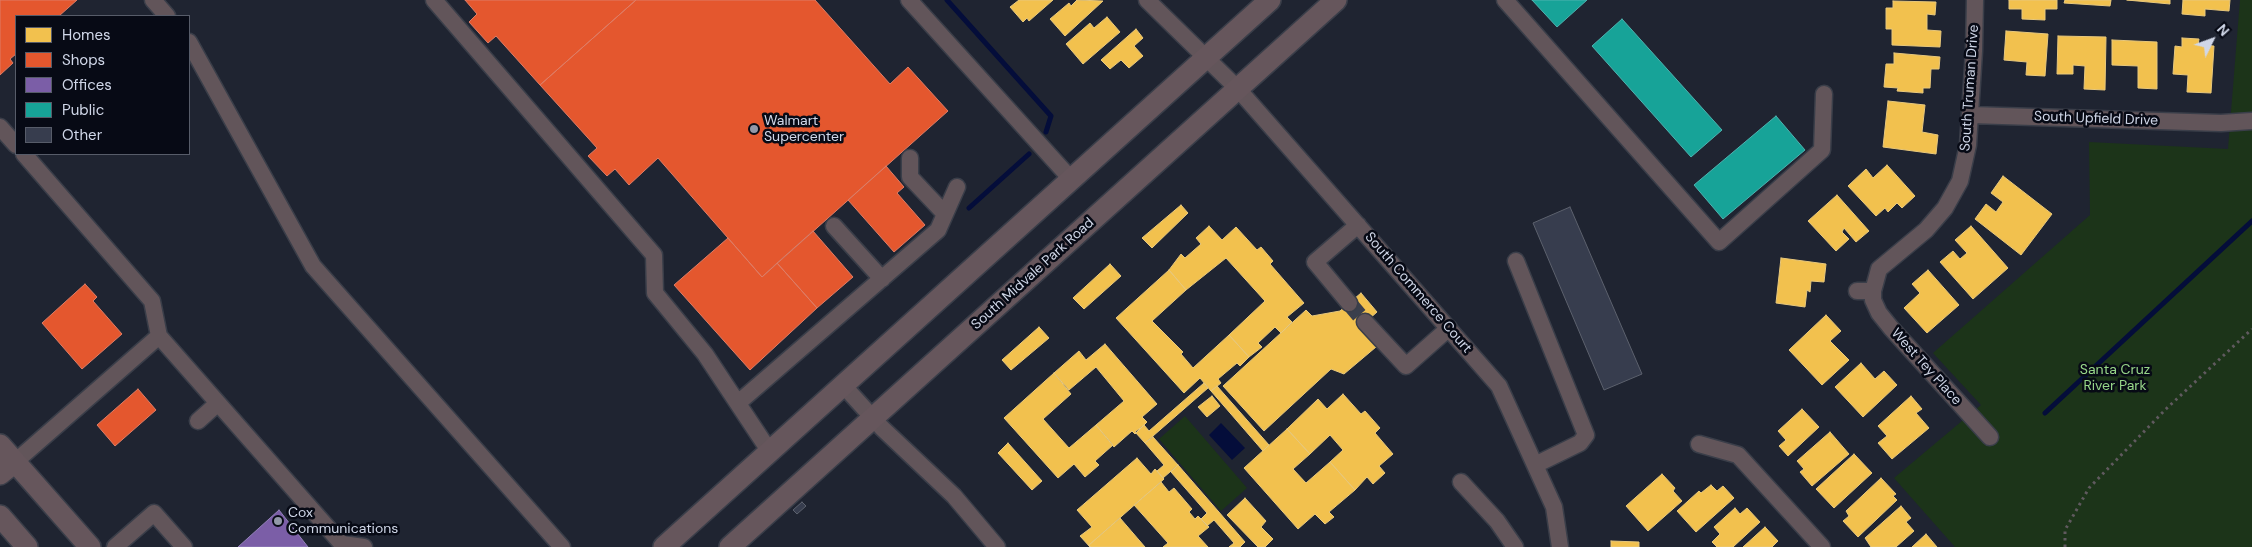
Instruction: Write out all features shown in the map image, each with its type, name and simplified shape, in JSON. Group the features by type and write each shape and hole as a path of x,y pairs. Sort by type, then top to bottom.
{"main road":[{"path":"664,547 1071,179 1212,65 1270,0"},
{"name":"South Midvale Park Road","path":"734,546 1336,0"},
{"path":"0,445 8,468 90,547"},
{"path":"0,516 27,547"}],"street":[{"path":"153,0 166,15"},
{"path":"434,0 654,255 655,294 705,354 770,452"},
{"path":"908,0 1071,179"},
{"name":"South Commerce Court","path":"1147,0 1238,89 1499,386 1554,507 1560,547"},
{"path":"1505,0 1719,242 1822,150 1824,94"},
{"name":"South Truman Drive","path":"1865,291 1879,269 1926,230 1945,208 1960,181 1968,145 1971,115 1975,0"},
{"path":"190,44 313,266 562,547"},
{"name":"South Upfield Drive","path":"1971,115 2221,123 2252,121"},
{"path":"0,127 15,144"},
{"path":"25,155 152,301 160,336 340,545 364,547"},
{"path":"910,158 910,177 945,214"},
{"path":"738,403 938,230 957,187"},
{"path":"1349,303 1315,262 1358,225"},
{"path":"834,226 882,279"},
{"path":"1516,261 1586,435 1580,443 1535,465"},
{"name":"West Tey Place","path":"1865,291 1891,328 1990,437"},
{"path":"1365,322 1406,366 1449,328"},
{"path":"8,468 160,336"},
{"path":"843,385 873,418 954,496 997,547"},
{"path":"198,421 218,403"},
{"path":"1698,444 1738,455 1822,547"},
{"path":"1461,482 1497,521 1515,547"},
{"path":"115,547 154,512 184,547"}],"path":[{"path":"2064,547 2065,530 2089,488 2166,409 2252,329"}],"green space":[{"name":"Santa Cruz River Park","path":"2240,0 2252,0 2252,547 1955,547 1894,478 1981,405 1933,353 2090,215 2089,142 2228,149"},
{"path":"1185,416 1247,488 1221,511 1159,439"}],"shaded area":[{"path":"1221,423 1245,448 1232,460 1209,435"}],"building: Homes":[{"path":"1019,0 1053,0 1029,21 1027,18 1023,22 1010,7"},
{"path":"1077,0 1103,1 1065,36 1050,19 1069,3 1071,6"},
{"path":"2009,0 2057,0 2057,9 2045,9 2045,20 2022,19 2022,9 2009,9"},
{"path":"2065,0 2111,0 2110,6 2064,3"},
{"path":"2127,0 2170,0 2170,4"},
{"path":"2183,0 2230,0 2229,11 2205,9 2205,16 2182,14"},
{"path":"1893,1 1936,2 1935,15 1927,14 1927,30 1941,31 1940,47 1892,45 1892,29 1886,29 1886,8 1893,8"},
{"path":"1107,17 1120,32 1083,64 1066,44 1090,23 1094,28"},
{"path":"1136,29 1143,38 1134,46 1143,56 1129,68 1121,60 1110,69 1101,60"},
{"path":"2006,31 2048,34 2045,76 2026,75 2027,62 2004,60"},
{"path":"2058,36 2106,37 2105,90 2084,89 2085,66 2073,65 2073,74 2057,74"},
{"path":"2182,38 2199,39 2198,45 2214,46 2211,93 2187,92 2188,75 2173,74 2175,46 2182,47"},
{"path":"2112,40 2157,42 2157,89 2138,88 2138,66 2112,65"},
{"path":"1894,53 1940,57 1939,69 1931,69 1930,88 1923,88 1923,93 1897,91 1898,88 1884,87 1886,64 1894,64"},
{"path":"1888,101 1925,105 1922,132 1938,135 1936,154 1883,147"},
{"path":"1887,165 1915,196 1902,208 1897,203 1888,212 1885,208 1876,216 1848,186 1866,169 1873,178"},
{"path":"2003,176 2052,214 2021,255 1975,219 1986,204 1996,212 2003,202 1991,193"},
{"path":"1837,195 1869,231 1856,242 1844,228 1842,232 1849,239 1836,251 1808,221"},
{"path":"1181,205 1188,213 1152,248 1142,238"},
{"path":"1209,226 1222,240 1236,227 1257,250 1261,247 1273,261 1270,264 1304,303 1287,317 1292,322 1281,333 1275,327 1258,343 1262,347 1249,357 1229,335 1265,301 1226,258 1186,290 1169,270 1181,254 1185,258 1201,244 1196,238"},
{"path":"1971,226 2008,268 1973,299 1940,262 1953,251 1960,259 1967,253 1955,240"},
{"path":"1781,258 1826,264 1824,282 1811,281 1810,292 1807,290 1805,307 1776,303"},
{"path":"1110,264 1121,276 1084,309 1073,298"},
{"path":"1169,270 1186,290 1152,321 1183,352 1181,354 1193,368 1229,335 1249,357 1240,366 1237,363 1218,379 1221,383 1211,391 1200,378 1184,393 1116,318"},
{"path":"1928,270 1959,305 1927,333 1904,308 1920,293 1912,284"},
{"path":"1361,293 1377,312 1359,328 1376,347 1344,374 1331,369 1264,431 1223,386 1306,310 1312,316 1340,311"},
{"path":"1826,315 1841,331 1830,341 1849,360 1822,385 1789,350"},
{"path":"1039,327 1049,338 1011,370 1002,360"},
{"path":"1105,344 1157,404 1142,417 1147,422 1135,434 1132,431 1114,447 1096,425 1124,401 1096,367 1069,390 1054,373 1079,351 1086,360"},
{"path":"1861,363 1875,379 1884,371 1897,385 1863,417 1835,387"},
{"path":"1054,373 1071,394 1043,419 1069,448 1096,425 1113,445 1095,461 1099,465 1085,477 1074,464 1058,478 1004,418"},
{"path":"1204,383 1208,388 1145,443 1135,432 1144,425 1149,431"},
{"path":"1217,386 1269,445 1263,451 1211,391"},
{"path":"1343,394 1361,414 1365,411 1380,428 1375,433 1393,454 1379,466 1385,473 1373,484 1367,477 1355,490 1330,462 1343,450 1330,435 1310,454 1287,429 1318,399 1327,409"},
{"path":"1212,396 1220,406 1207,417 1198,407"},
{"path":"1911,396 1922,409 1916,413 1929,428 1892,459 1878,443 1887,436 1878,426"},
{"path":"1802,409 1819,427 1788,456 1779,446 1786,440 1778,431"},
{"path":"1287,429 1310,454 1293,469 1306,483 1330,462 1355,490 1329,512 1334,517 1325,524 1315,514 1298,529 1244,468"},
{"path":"1830,432 1849,454 1812,486 1800,472 1804,469 1797,461"},
{"path":"1153,437 1178,465 1163,478 1157,471 1164,465 1145,443"},
{"path":"1008,443 1042,481 1032,490 998,453"},
{"path":"1854,454 1872,473 1834,508 1816,489"},
{"path":"1137,458 1151,474 1155,469 1164,479 1089,545 1090,547 1080,536 1092,527 1077,510"},
{"path":"1178,465 1245,542 1240,547 1229,547 1234,543 1214,520 1207,526 1201,519 1207,513 1171,472"},
{"path":"1662,474 1675,488 1673,491 1682,501 1648,531 1626,506"},
{"path":"1881,478 1896,494 1893,496 1897,500 1858,537 1843,521 1849,516 1846,511"},
{"path":"1161,482 1169,492 1174,488 1192,509 1189,512 1195,519 1198,516 1209,527 1198,536 1208,547 1163,547 1168,543 1134,505"},
{"path":"1711,485 1717,491 1723,486 1734,498 1696,532 1677,511 1699,491 1701,493"},
{"path":"1245,498 1266,521 1261,527 1273,539 1265,547 1258,547 1227,515"},
{"path":"1901,506 1911,518 1906,522 1914,531 1896,547 1871,547 1865,538"},
{"path":"1735,508 1740,514 1747,508 1760,522 1733,547 1717,547 1712,542 1720,534 1714,527"},
{"path":"1120,518 1145,547 1091,547 1089,545"},
{"path":"1765,527 1778,541 1772,547 1743,547"},
{"path":"1926,534 1937,547 1912,547"},
{"path":"1611,541 1639,542 1639,547 1611,547"}],"building: Shops":[{"path":"0,0 77,0 60,15 15,15 15,55 10,59 13,63 0,75"},
{"path":"465,0 636,0 540,85 496,36 488,43 469,22 477,14"},
{"name":"Walmart Supercenter","path":"636,0 815,0 890,84 908,67 948,111 762,277 658,158 629,185 615,169 607,176 588,156 597,148 540,85"},
{"path":"886,166 904,187 897,193 925,225 894,252 848,200"},
{"path":"813,231 853,277 817,308 777,263"},
{"path":"728,238 762,277 777,263 817,308 750,370 674,285"},
{"path":"85,284 97,297 93,301 122,334 82,369 42,323"},
{"path":"138,389 156,410 115,446 97,425"}],"building: Offices":[{"name":"Cox Communications","path":"279,510 308,547 238,547"}],"building: Public":[{"path":"1532,0 1587,0 1557,27"},
{"path":"1622,19 1722,130 1691,157 1592,46"},
{"path":"1776,116 1805,150 1723,219 1694,185"}],"building: Other":[{"path":"1570,207 1642,374 1604,390 1533,223"},
{"path":"802,502 806,506 797,514 793,510"}],"waterway":[{"path":"947,0 1051,116 1046,132"},
{"path":"969,208 1029,154"},
{"path":"2045,413 2252,221"}],"tunnel":[{"path":"1349,303 1365,322"}],"place":[{"name":"Walmart Supercenter","path":"754,129"},
{"name":"Cox Communications","path":"278,521"}]}
